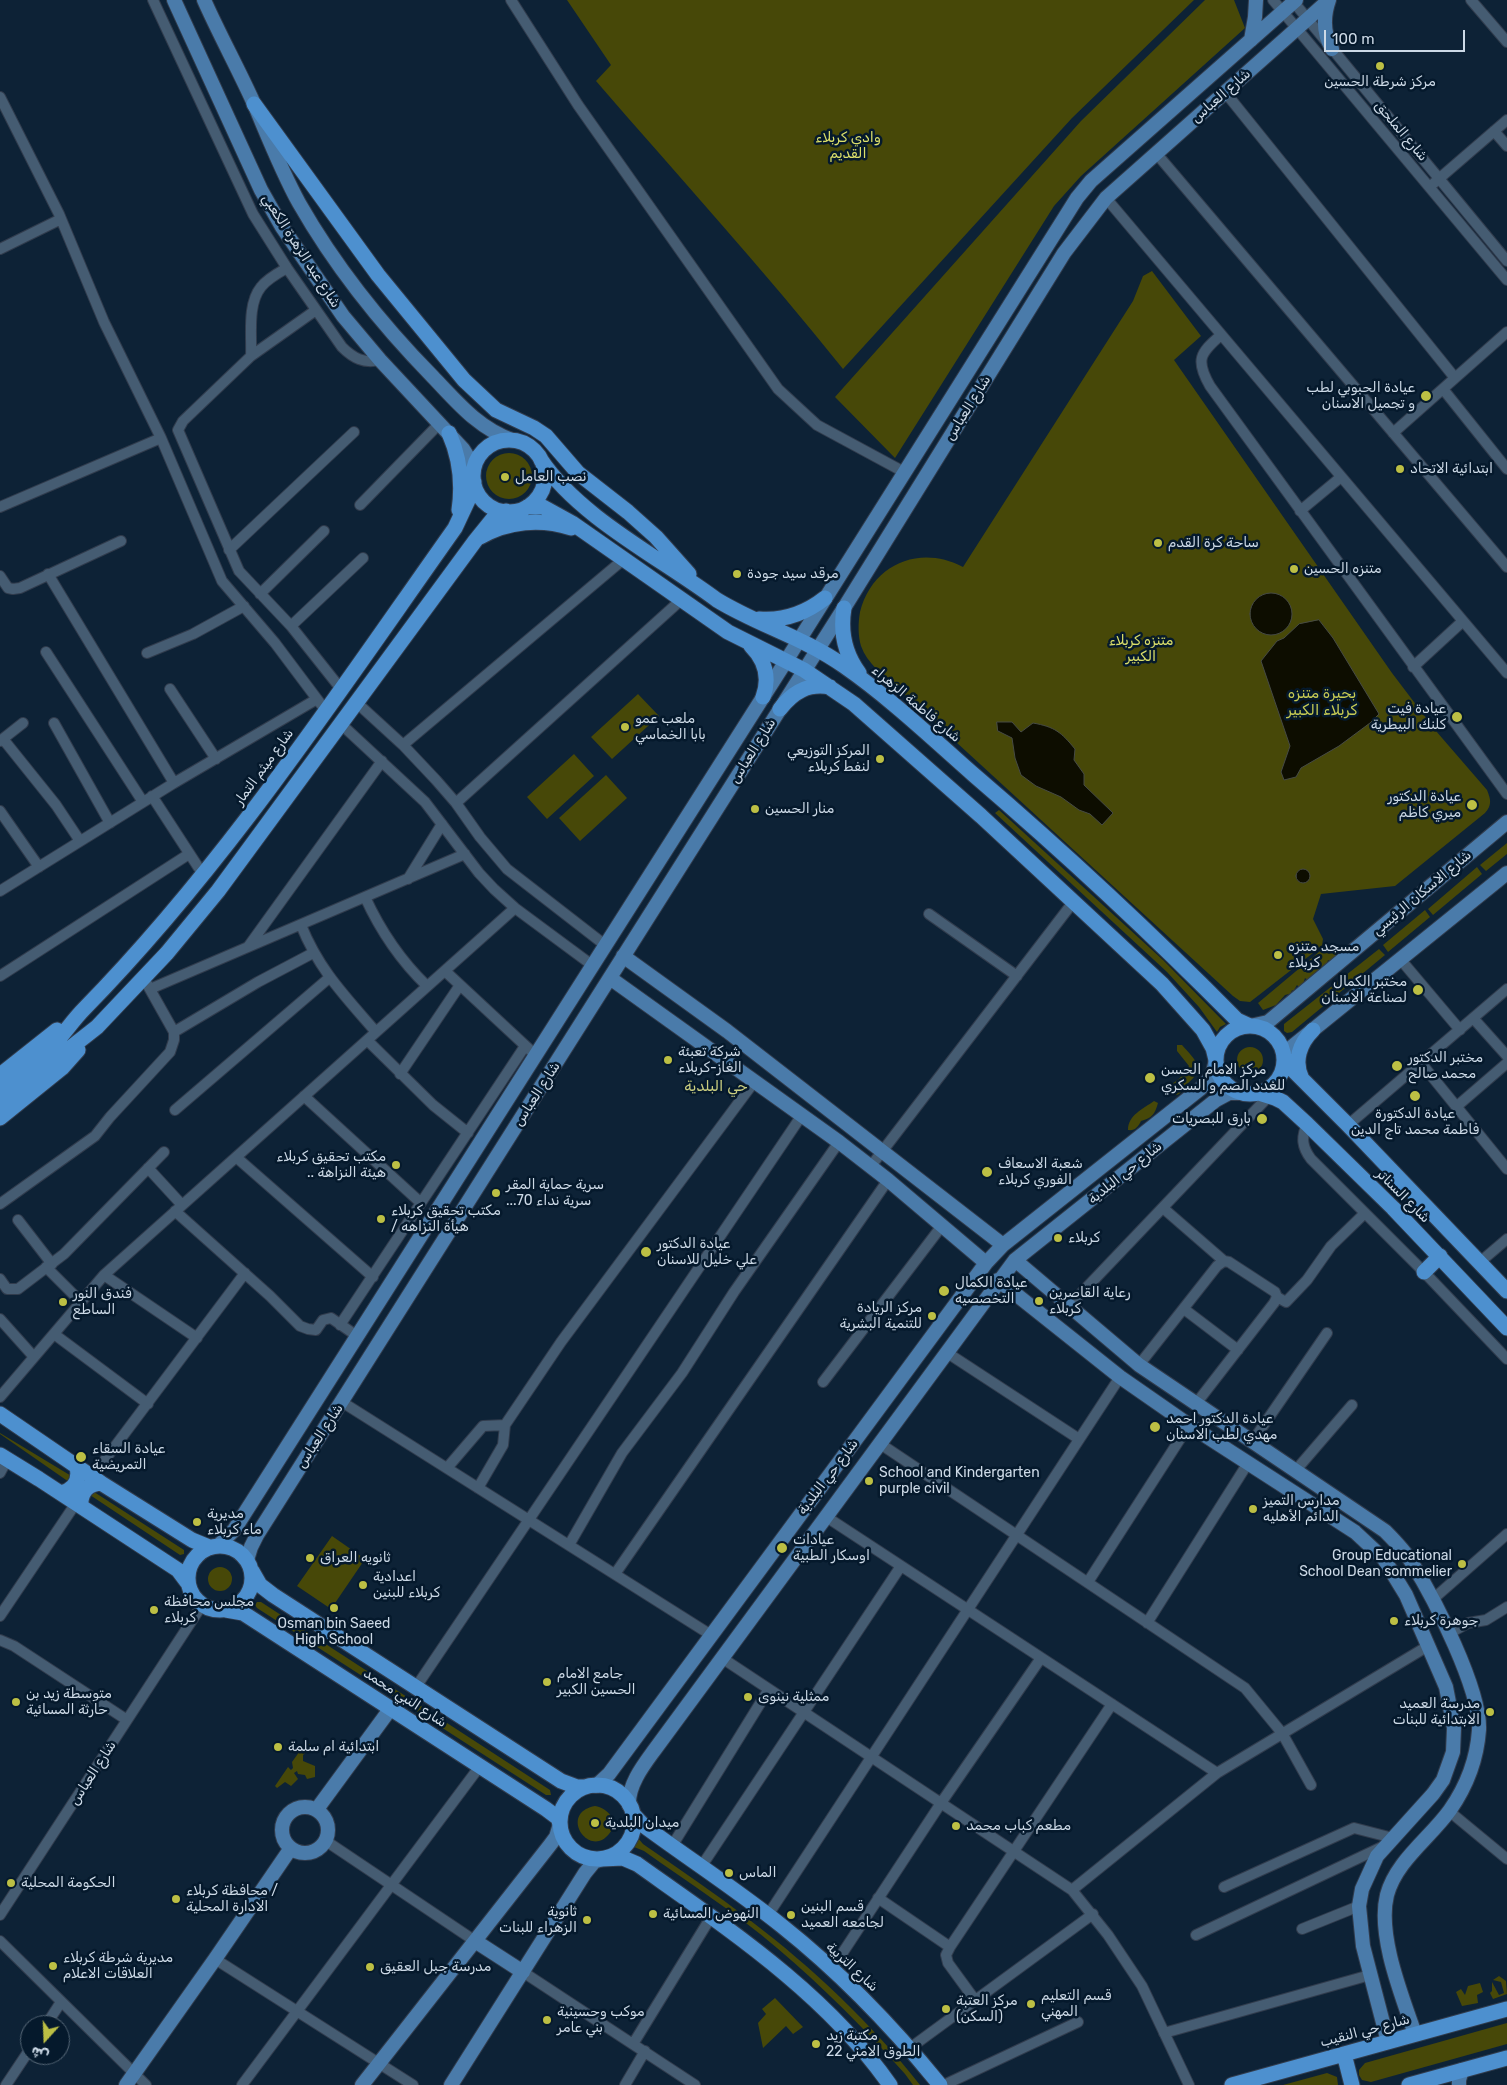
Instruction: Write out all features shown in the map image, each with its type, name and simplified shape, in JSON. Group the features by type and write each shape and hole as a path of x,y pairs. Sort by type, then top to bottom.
{"highway":[{"path":"254,104 378,275 464,380 496,410 534,428 546,436 578,473 628,512 656,537 701,588"},
{"path":"445,428 456,452 461,476 460,502 455,528"},
{"path":"506,511 498,510 479,496 473,477 475,463 486,448 494,443 512,440 529,446 541,460 544,470 544,481 541,491 535,500 526,507"},
{"name":"شارع فاطمة الزهراء","path":"541,460 553,478 576,500 717,600 749,618 799,639 875,688 1127,913 1243,1023"},
{"name":"شارع ميثم التمار","path":"52,1054 82,1011 132,960 204,876 321,705 341,689 455,528 470,496 473,477"},
{"path":"0,1118 62,1068 98,1027 147,984 218,891 475,541 496,515 526,507 543,507 594,538 681,600 746,642 804,670 854,704 987,821 1074,901 1185,1008 1206,1033 1213,1048 1217,1069 1225,1084 1239,1093 1264,1095 1278,1080 1284,1066 1285,1057 1277,1038 1260,1027 1243,1023 1222,1040 1217,1050 1216,1060"},
{"path":"475,541 507,526 534,522 568,527 594,538"},
{"path":"749,618 771,619 793,616 807,610 825,598"},
{"path":"844,608 842,624 846,649 857,671 875,688"},
{"path":"746,642 756,652 766,670 763,698"},
{"path":"780,709 787,699 803,688 822,686 832,688"},
{"path":"969,805 982,802 987,795 988,787"},
{"path":"987,821 988,813 993,806 1006,803"},
{"path":"0,1075 82,1011"},
{"path":"0,1089 52,1054 98,1027"},
{"path":"1306,1084 1298,1071 1298,1057 1302,1043 1313,1030"},
{"path":"0,1103 52,1054"},
{"name":"شارع السناتر","path":"1285,1057 1288,1066 1348,1125 1507,1291"},
{"name":"شارع السناتر","path":"1264,1095 1283,1102 1307,1124 1393,1208 1507,1328"},
{"path":"1368,1183 1377,1186 1385,1182 1389,1174 1386,1166"},
{"path":"1393,1208 1391,1200 1394,1193 1404,1189 1412,1193"},
{"path":"1424,1272 1440,1256"},
{"path":"0,1414 77,1468 192,1540 214,1546 232,1548 249,1565 251,1588 247,1596 242,1602 226,1610 210,1609 202,1605 190,1591 187,1582 178,1570 39,1479 2,1459"},
{"path":"0,1423 57,1454"},
{"path":"61,1493 67,1492 75,1484 78,1473 77,1468"},
{"path":"78,1504 85,1490 97,1480"},
{"path":"187,1582 190,1564 198,1553 214,1546"},
{"name":"شارع النبي محمد","path":"249,1565 260,1585 273,1595 561,1781 576,1787 590,1786"},
{"name":"شارع النبي محمد","path":"226,1610 243,1613 546,1808 558,1818 560,1824"},
{"path":"602,1859 620,1851 627,1843 633,1829 631,1810 618,1792 611,1788 590,1786 574,1793 566,1801 561,1812 562,1836 568,1846 578,1854 589,1859 602,1859 618,1858 633,1862 711,1917 807,1994 860,2047 890,2085"},
{"name":"شارع التربية","path":"631,1810 643,1825 768,1915 832,1969 910,2048 940,2085"},
{"name":"شارع حي النقيب","path":"1232,2085 1507,2009"},
{"path":"1344,2054 1352,2085"},
{"path":"1413,2085 1461,2078 1507,2058"}],"main road":[{"name":"شارع عبد الزهرة الكعبي","path":"174,0 261,190 282,227 343,316 380,360 445,428 468,457 473,477"},
{"name":"شارع عبد الزهرة الكعبي","path":"204,0 212,7 283,172 317,233 358,291 418,363 463,409 489,430 512,440"},
{"path":"1251,40 1256,17 1256,0"},
{"name":"شارع العباس","path":"249,1565 253,1541 818,650 1064,253 1106,198 1329,0"},
{"path":"1329,0 1324,21 1326,36 1332,48"},
{"name":"شارع العباس","path":"214,1546 234,1530 357,1336 530,1051 605,945 763,698 1077,198 1092,181 1291,3"},
{"name":"شارع الاسكان الرئيسي","path":"1243,1023 1268,1022 1507,822"},
{"path":"1285,1057 1288,1050 1507,873"},
{"path":"623,956 727,1030 1003,1245"},
{"path":"610,978 871,1166 986,1263"},
{"name":"شارع حي البلدية","path":"590,1786 609,1774 986,1263 1003,1245 1206,1084 1213,1072 1216,1060"},
{"name":"شارع حي البلدية","path":"631,1810 630,1795 641,1769 1014,1260 1219,1098 1229,1093 1239,1093"},
{"path":"1097,1170 1097,1174 1102,1182 1111,1184"},
{"path":"1082,1181 1094,1188 1096,1196"},
{"path":"1014,1260 1139,1365 1385,1531 1412,1562 1432,1600 1464,1668 1478,1716 1479,1729 1472,1770 1449,1811 1408,1858 1395,1878 1386,1903 1388,1943 1395,1975 1415,2034"},
{"path":"998,1280 1120,1377 1189,1425 1355,1532 1384,1558 1406,1595 1446,1687 1454,1728 1453,1752 1444,1780 1377,1856 1368,1872 1362,1889 1359,1906 1363,1946 1388,2042"},
{"path":"317,1809 391,1708"},
{"path":"634,1739 638,1748 642,1751 653,1752"},
{"path":"310,1806 317,1809 322,1813 328,1825 329,1831 326,1841 320,1848 308,1853 291,1848 286,1843 282,1830 286,1816 296,1808 310,1806"},
{"path":"362,2085 553,1841 560,1824"},
{"path":"126,2085 291,1848"},
{"path":"451,2085 588,1869 594,1862 602,1859"},
{"path":"475,1941 523,1972"}],"street":[{"path":"154,0 242,195 264,234 342,347 361,361 380,360"},
{"path":"511,0 578,105 778,389 817,425 904,472"},
{"name":"شارع الملحق","path":"1274,0 1291,3 1302,24 1430,187 1507,280"},
{"path":"1471,0 1507,42"},
{"name":"شارع الملحق","path":"1302,24 1332,48 1507,261"},
{"path":"1225,92 1455,378"},
{"path":"0,96 5,118 61,219 104,322 161,438 222,581 275,643 321,705 216,759 174,783 0,891"},
{"path":"1430,187 1507,120"},
{"path":"1494,131 1507,146"},
{"path":"1156,153 1507,567"},
{"path":"1106,198 1507,673"},
{"path":"0,249 61,219"},
{"path":"251,356 252,314 257,294 261,286 286,268"},
{"path":"316,310 251,356 178,427 239,570 291,626 341,689"},
{"path":"1393,433 1507,332"},
{"path":"1221,335 1203,352 1200,361 1205,379 1507,794"},
{"path":"1443,389 1507,469"},
{"path":"360,505 445,428"},
{"path":"229,550 354,432"},
{"path":"1,504 161,438"},
{"path":"1300,511 1341,477"},
{"path":"260,594 324,531"},
{"path":"0,576 4,585 14,590 121,541"},
{"path":"291,626 363,558"},
{"path":"403,744 624,559"},
{"path":"48,574 174,783"},
{"path":"456,803 681,600"},
{"path":"147,653 193,634 244,606"},
{"path":"1413,667 1463,621"},
{"path":"46,652 147,799 190,854 204,876"},
{"path":"170,689 216,759"},
{"path":"356,702 403,744 456,803 480,837 507,869 605,945"},
{"path":"24,722 1,740 56,805 80,841"},
{"path":"54,723 110,823"},
{"path":"341,724 425,802 479,873 516,908 592,965"},
{"path":"247,948 382,761"},
{"path":"0,811 39,867"},
{"path":"408,879 442,824"},
{"path":"0,976 190,854"},
{"path":"0,1204 96,1136 110,1117 170,1052 174,1040 174,1032 147,984 247,948 465,854"},
{"path":"365,897 391,946 407,967 428,986"},
{"path":"871,1166 1074,901"},
{"path":"0,1397 104,1275 516,908"},
{"path":"271,914 281,933"},
{"path":"929,914 1016,976"},
{"path":"301,925 313,953 329,978 376,1032"},
{"path":"174,1032 258,982 313,953"},
{"path":"1401,960 1460,1030"},
{"path":"340,1325 468,1134 530,1051 445,971"},
{"path":"174,1110 329,978"},
{"path":"400,1074 460,985"},
{"path":"1348,1125 1507,989"},
{"path":"1473,1018 1507,1056"},
{"path":"367,1040 400,1074 468,1134"},
{"path":"1421,1063 1507,1169"},
{"path":"1456,1106 1507,1063"},
{"path":"478,1488 503,1444 505,1424 561,1342 754,1082"},
{"path":"1070,1306 1264,1095"},
{"path":"304,1096 421,1203"},
{"path":"416,1687 802,1115"},
{"path":"1307,1124 1302,1138 1306,1153 1507,1359"},
{"path":"569,1545 622,1452 682,1373 734,1292 839,1142"},
{"path":"0,1279 7,1289 18,1289 49,1265 164,1152"},
{"path":"236,1157 372,1277"},
{"path":"148,1168 179,1208 300,1326 316,1330 323,1320 331,1318 357,1336"},
{"path":"615,1574 888,1180"},
{"path":"1162,1208 1224,1261 1229,1262 1275,1292 1276,1298 1274,1303 1195,1404"},
{"path":"1276,1298 1286,1302 1306,1280 1330,1246 1365,1213"},
{"path":"18,1220 49,1265 81,1302"},
{"path":"823,1382 941,1227"},
{"path":"1480,1262 1507,1239"},
{"path":"1139,1365 1217,1266 1224,1261"},
{"path":"97,1480 148,1404 245,1273"},
{"path":"104,1275 197,1338"},
{"path":"1184,1309 1238,1350"},
{"path":"0,1319 34,1357"},
{"path":"1252,1442 1327,1333"},
{"path":"54,1334 148,1404"},
{"path":"946,1352 1079,1439"},
{"path":"768,1915 1120,1377"},
{"path":"342,1402 711,1635"},
{"path":"1296,1470 1352,1405"},
{"path":"447,1468 483,1426 505,1424"},
{"path":"1088,1582 1189,1425"},
{"path":"879,1443 1245,1688 1282,1732 1311,1785"},
{"path":"1147,1623 1248,1463"},
{"path":"0,1616 78,1504"},
{"path":"825,1516 1217,1773"},
{"path":"1432,1600 1507,1534"},
{"path":"701,1867 901,1566"},
{"name":"شارع العباس","path":"0,1914 202,1605"},
{"path":"1448,1634 1468,1623 1486,1620 1507,1607"},
{"path":"0,1640 14,1646 127,1720"},
{"path":"1072,1890 1217,1773 1282,1732 1428,1646"},
{"path":"722,1658 1072,1890 1093,1914 1142,1986 1189,2085"},
{"path":"832,1969 941,1803 1041,1658"},
{"path":"672,1846 770,1689"},
{"path":"974,2000 948,1963 946,1955 950,1946 1112,1704"},
{"path":"242,2085 480,1766"},
{"path":"1449,1811 1507,1859"},
{"path":"1224,1887 1354,1828 1390,1841"},
{"path":"326,1841 475,1941"},
{"path":"1196,1935 1390,1841"},
{"path":"878,1898 950,1946"},
{"path":"1302,1929 1359,1906"},
{"path":"910,2048 1093,1914"},
{"path":"633,2044 711,1917"},
{"path":"0,1941 146,2085"},
{"path":"215,1959 413,2085"},
{"path":"523,1972 695,2085"},
{"path":"1164,2033 1370,1975"},
{"path":"53,2015 61,2002"},
{"path":"944,2085 1078,2022"},
{"path":"625,2085 645,2051"},
{"path":"6,2085 20,2064"}],"green space":[{"name":"وادي كربلاء القديم","path":"567,0 1194,0 1072,118 843,369 752,260 596,81 611,65"},
{"path":"1205,0 1234,0 1245,28 1081,176 1054,206 895,458 835,397 1081,121"},
{"name":"متنزه كربلاء الكبير","path":"1152,271 1201,336 1174,360 1392,673 1436,731 1487,790 1490,800 1490,805 1485,813 1395,886 1321,894 1313,919 1323,939 1322,946 1250,1002 1240,1001 1233,996 881,673 867,658 859,638 860,612 866,595 875,581 887,571 900,563 915,558 947,560 963,567 1133,301 1143,276"},
{"path":"509,453 522,457 528,463 532,476 528,489 522,495 509,499 496,495 490,489 486,476 490,463 496,457"},
{"name":"ملعب عمو بابا الخماسي","path":"638,694 659,716 612,759 591,737"},
{"path":"574,754 594,776 547,819 527,797"},
{"path":"606,775 627,798 580,841 559,818"},
{"path":"999,810 1163,960 1226,1024 1220,1027 1217,1032 1199,1007 1167,972 995,813"},
{"path":"1507,843 1507,854 1486,871 1480,865"},
{"path":"1477,867 1482,874 1433,915 1428,909"},
{"path":"1425,910 1430,917 1388,952 1383,945"},
{"path":"1326,946 1337,954 1336,959 1331,962 1328,960 1326,967 1319,968 1319,972 1309,981 1305,978 1303,984 1299,987 1297,985 1291,991 1293,993 1285,995 1276,1005 1263,1010 1258,1003"},
{"path":"1379,949 1385,955 1292,1032 1287,1033 1284,1031 1284,1024"},
{"path":"1177,1045 1182,1045 1191,1055 1198,1069 1193,1078 1176,1095 1168,1093 1166,1085 1173,1083 1189,1066 1177,1051"},
{"path":"1250,1047 1259,1051 1263,1060 1259,1069 1250,1073 1241,1069 1237,1060 1241,1051"},
{"path":"1154,1101 1158,1103 1153,1115 1141,1121 1134,1129 1128,1130 1133,1116"},
{"path":"0,1433 73,1477 69,1482"},
{"path":"91,1490 184,1550 184,1554 180,1555 90,1495"},
{"path":"332,1536 365,1559 331,1609 297,1586"},
{"path":"220,1567 228,1571 232,1579 228,1587 220,1591 212,1587 208,1579 212,1571"},
{"path":"257,1602 261,1602 550,1790 551,1795 546,1795 257,1608 255,1605"},
{"path":"310,1744 311,1748 303,1755 303,1761 315,1766 315,1777 307,1779 305,1775 298,1774 297,1771 294,1773 298,1779 291,1786 285,1782 277,1788 275,1786 288,1767 291,1770 293,1768 292,1762 302,1748"},
{"path":"595,1806 600,1807 611,1816 613,1825 609,1834 601,1840 593,1841 586,1838 578,1825 579,1817 584,1810"},
{"path":"638,1838 643,1844 738,1911 819,1977 882,2040 920,2085 913,2085 859,2025 777,1948 712,1898 644,1851 634,1847"},
{"path":"1499,1976 1506,1981 1507,1994 1493,1999 1490,1993 1492,1991 1492,1982 1499,1995 1504,1993 1501,1982 1493,1980"},
{"path":"1480,1983 1483,1992 1477,1995 1478,2003 1462,2006 1456,1992 1461,1989 1465,1995 1468,1986"},
{"path":"775,1998 803,2027 793,2034 786,2026 763,2048 758,2023 766,2014 762,2009"},
{"path":"1507,2023 1507,2044 1371,2082 1362,2080 1359,2075 1359,2070 1365,2063"},
{"path":"1327,2073 1337,2077 1338,2085 1283,2085"}],"water":[{"path":"1271,593 1286,599 1292,614 1286,629 1271,635 1256,629 1250,614 1256,599"},
{"name":"بحيرة متنزه كربلاء الكبير","path":"1319,620 1333,638 1379,714 1339,746 1301,768 1296,777 1284,780 1281,772 1290,746 1261,661 1277,641 1284,638 1299,624"},
{"path":"997,722 1012,722 1021,732 1033,723 1047,726 1061,734 1075,749 1074,760 1084,774 1084,785 1113,813 1102,825 1090,814 1079,810 1061,797 1036,786 1021,775 1015,758 1012,738 998,731"},
{"path":"1300,869 1306,869 1310,876 1306,883 1300,883 1296,879 1296,873"}],"place":[{"name":"مركز شرطة الحسين","path":"1380,66"},
{"name":"عيادة الحبوبي لطب و تجميل الاسنان","path":"1426,396"},
{"name":"ابتدائية الاتحاد","path":"1400,469"},
{"name":"نصب العامل","path":"505,477"},
{"name":"ساحة كرة القدم","path":"1158,543"},
{"name":"متنزه الحسين","path":"1294,569"},
{"name":"مرقد سيد جودة","path":"737,574"},
{"name":"عيادة فيت كلنك البيطرية","path":"1457,717"},
{"name":"ملعب عمو بابا الخماسي","path":"625,727"},
{"name":"المركز التوزيعي لنفط كربلاء","path":"880,759"},
{"name":"عيادة الدكتور ميري كاظم","path":"1472,805"},
{"name":"منار الحسين","path":"755,809"},
{"name":"مسجد متنزه كربلاء","path":"1278,955"},
{"name":"مختبر الكمال لصناعة الاسنان","path":"1418,990"},
{"name":"شركة تعبئة الغاز-كربلاء","path":"668,1060"},
{"name":"مختبر الدكتور محمد صالح","path":"1397,1066"},
{"name":"مركز الامام الحسن للغدد الصم و السكري","path":"1150,1078"},
{"name":"عيادة الدكتورة فاطمة محمد تاج الدين","path":"1415,1096"},
{"name":"بارق للبصريات","path":"1262,1119"},
{"name":"مكتب تحقيق كربلاء .. هيئة النزاهة","path":"396,1165"},
{"name":"شعبة الاسعاف الفوري كربلاء","path":"987,1172"},
{"name":"سرية حماية المقر ...سرية نداء 70","path":"496,1193"},
{"name":"مكتب تحقيق كربلاء / هيأة النزاهه","path":"381,1219"},
{"name":"كربلاء","path":"1058,1238"},
{"name":"عيادة الدكتور علي خليل للاسنان","path":"646,1252"},
{"name":"عيادة الكمال التخصصيه","path":"944,1291"},
{"name":"رعاية القاصرين كربلاء","path":"1039,1301"},
{"name":"فندق النور الساطع","path":"63,1302"},
{"name":"مركز الريادة للتنمية البشرية","path":"932,1316"},
{"name":"عيادة الدكتور احمد مهدي لطب الاسنان","path":"1155,1427"},
{"name":"عيادة السقاء التمريضية","path":"81,1457"},
{"name":"School and Kindergarten purple civil","path":"869,1481"},
{"name":"مدارس التميز الدائم الأهليه","path":"1253,1509"},
{"name":"مديرية ماء كربلاء","path":"197,1522"},
{"name":"عيادات اوسكار الطبية","path":"782,1548"},
{"name":"ثانويه العراق","path":"310,1558"},
{"name":"Group Educational School Dean sommelier","path":"1462,1564"},
{"name":"اعدادية كربلاء للبنين","path":"363,1585"},
{"name":"Osman bin Saeed High School","path":"334,1608"},
{"name":"مجلس محافظة كربلاء","path":"154,1610"},
{"name":"جوهرة كربلاء","path":"1394,1621"},
{"name":"جامع الامام الحسين الكبير","path":"547,1682"},
{"name":"ممثلية نينوى","path":"748,1697"},
{"name":"متوسطة زيد بن حارثة المسائية","path":"16,1702"},
{"name":"مدرسة العميد الابتدائية للبنات","path":"1490,1712"},
{"name":"ابتدائية ام سلمة","path":"278,1747"},
{"name":"ميدان البلدية","path":"595,1823"},
{"name":"مطعم كباب محمد","path":"956,1826"},
{"name":"الماس","path":"729,1873"},
{"name":"الحكومة المحلية","path":"11,1883"},
{"name":"محافظة كربلاء / الادارة المحلية","path":"176,1899"},
{"name":"النهوض المسائية","path":"653,1914"},
{"name":"قسم البنين لجامعه العميد","path":"791,1915"},
{"name":"ثانوية الزهراء للبنات","path":"587,1920"},
{"name":"مديرية شرطة كربلاء العلاقات الاعلام","path":"53,1966"},
{"name":"مدرسة جبل العقيق","path":"370,1967"},
{"name":"قسم التعليم المهني","path":"1031,2004"},
{"name":"مركز العتبة (السكن)","path":"946,2009"},
{"name":"موكب وحسينية بني عامر","path":"547,2020"},
{"name":"مكتبة زيد الطوق الامني 22","path":"816,2044"}],"district":[{"name":"حي البلدية","path":"716,1087"}]}
